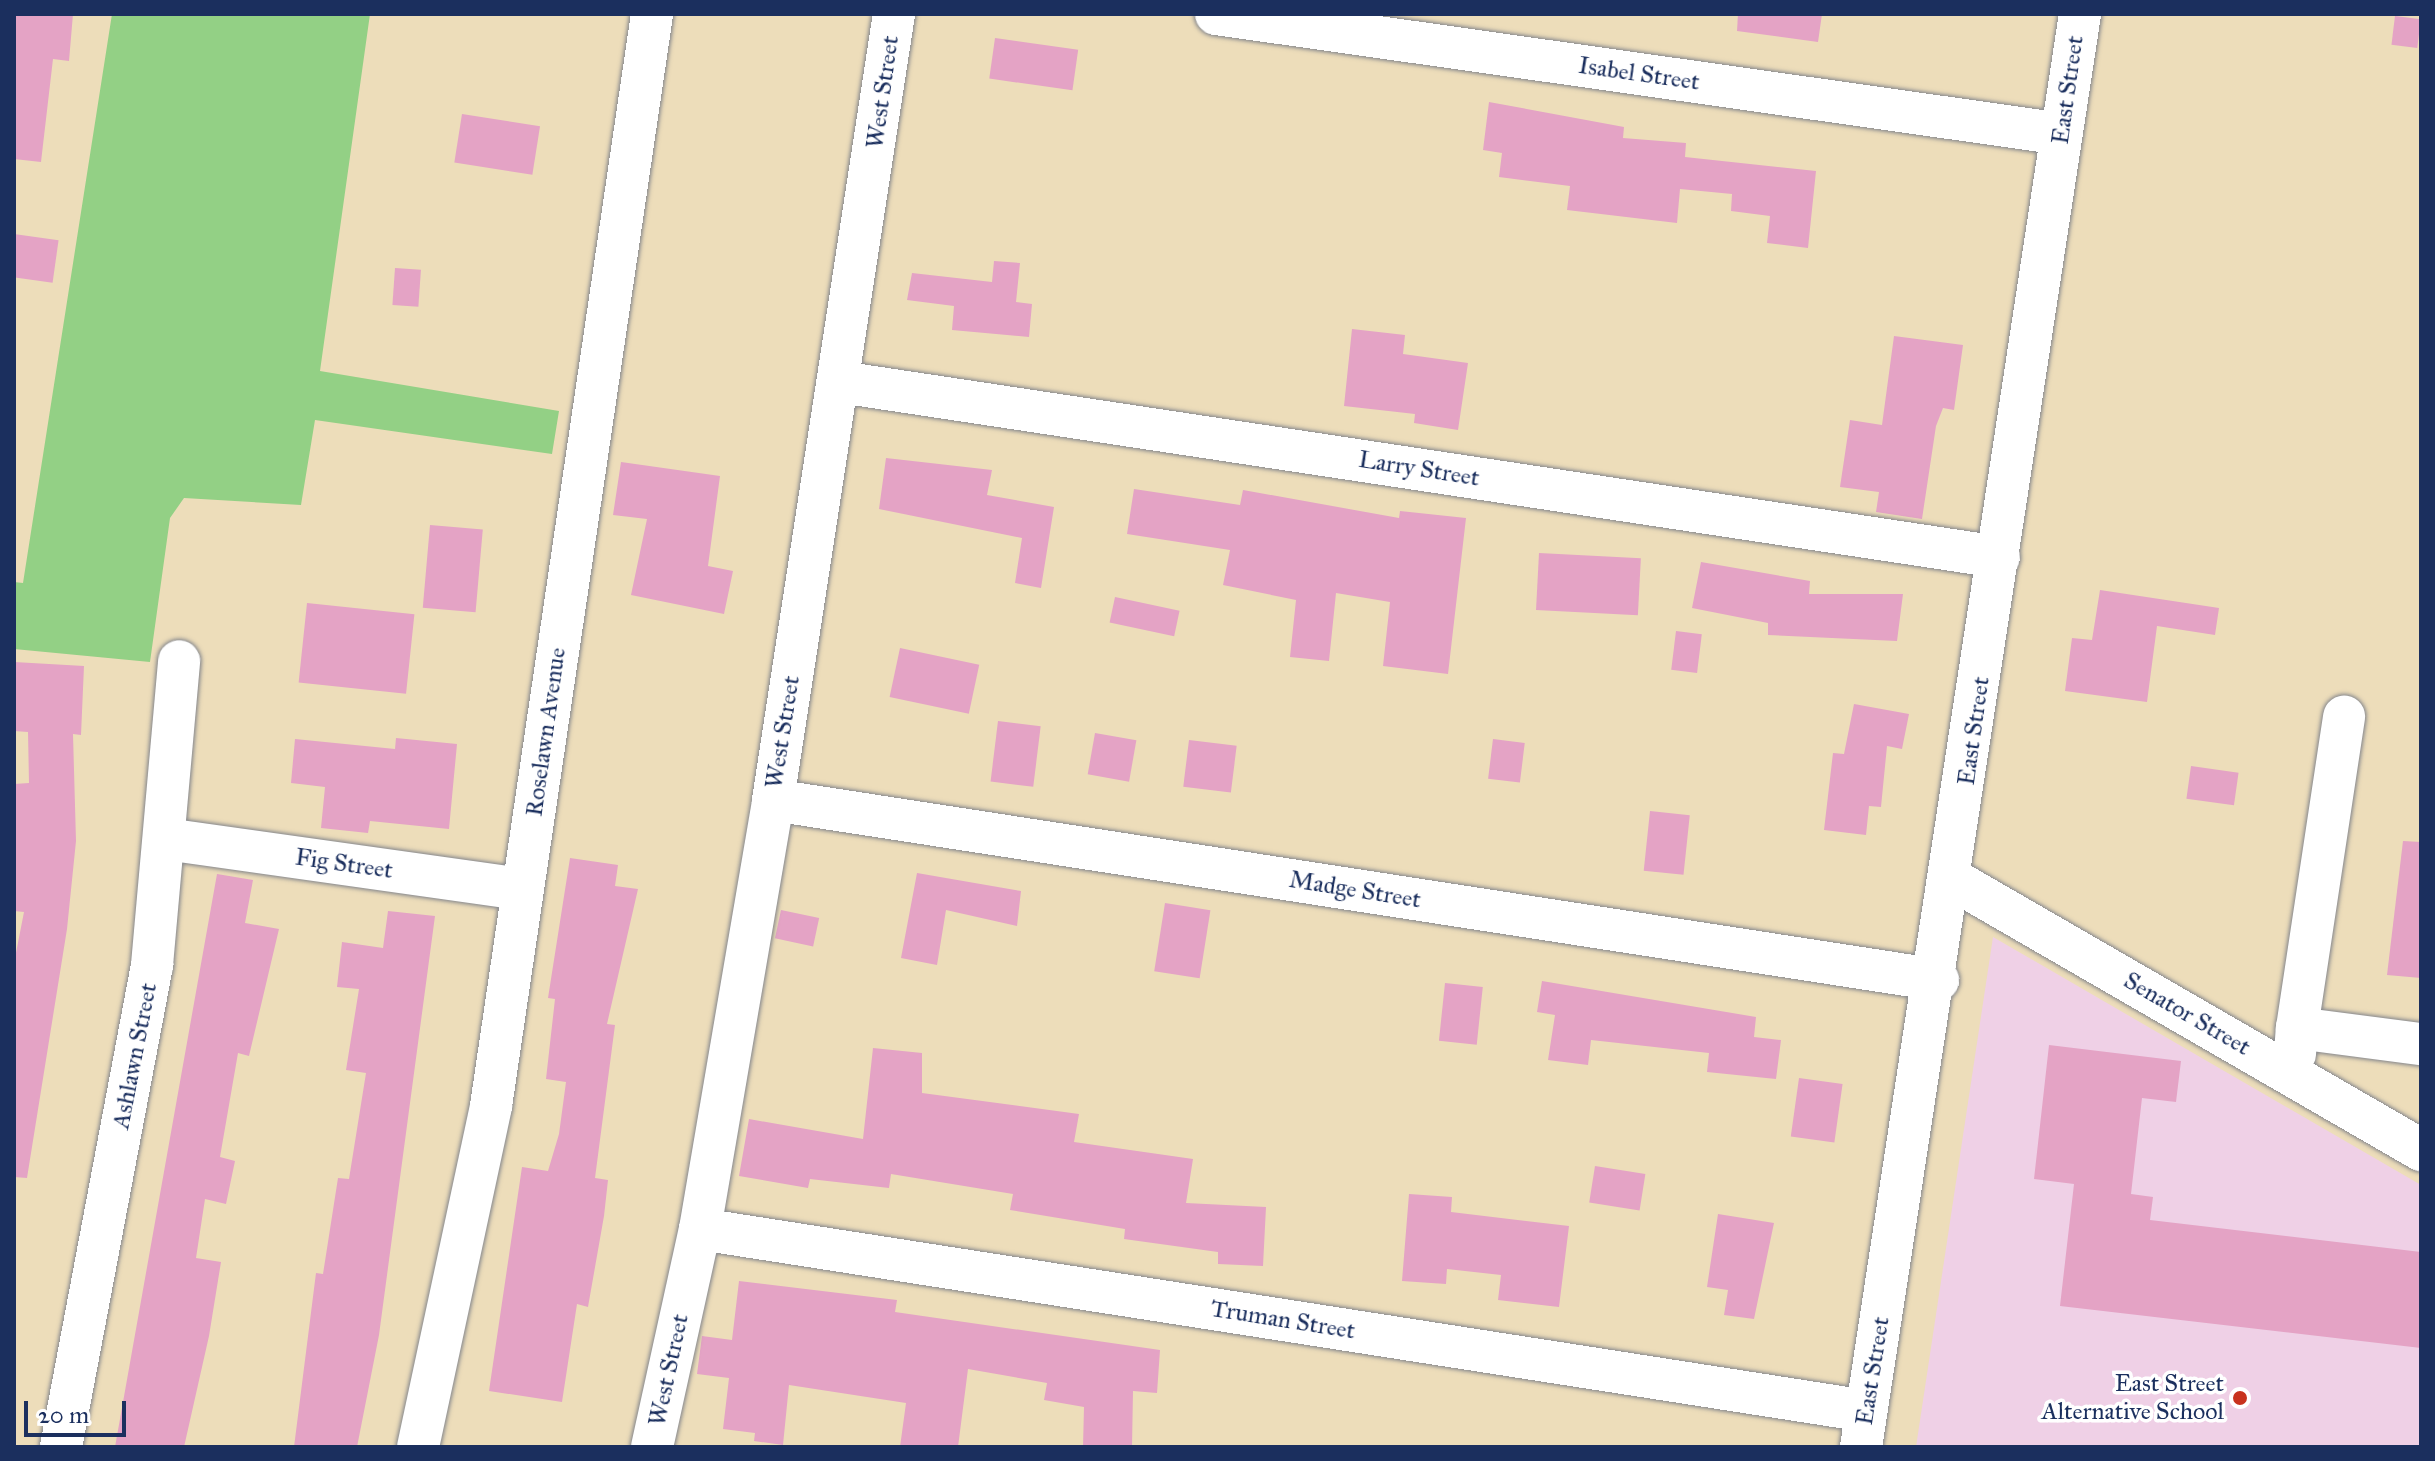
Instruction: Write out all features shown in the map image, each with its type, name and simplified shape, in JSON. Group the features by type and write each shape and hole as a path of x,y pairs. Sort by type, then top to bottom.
{"street":[{"name":"Roselawn Avenue","path":"430,1444 491,1106 652,14"},
{"name":"West Street","path":"652,1447 700,1229 773,800 840,382 894,14"},
{"name":"Isabel Street","path":"1216,14 2062,134"},
{"name":"East Street","path":"1863,1429 1938,980 2080,14"},
{"name":"Larry Street","path":"840,382 1999,557"},
{"name":"Ashlawn Street","path":"61,1447 152,965 165,839 166,744 179,661"},
{"path":"2293,1075 2297,1028 2344,717"},
{"name":"Madge Street","path":"773,800 1938,980"},
{"name":"Fig Street","path":"165,839 523,889"},
{"name":"Senator Street","path":"1952,879 2421,1150"},
{"path":"2297,1028 2421,1044"},
{"name":"Truman Street","path":"700,1229 1863,1429"}],"shaded area":[{"path":"1993,937 2421,1185 2421,1447 1916,1447"}],"green space":[{"path":"112,14 370,14 320,371 559,411 552,454 315,420 301,505 184,498 170,518 150,662 14,649 14,582 23,583"}],"building":[{"path":"14,14 73,14 69,61 53,59 41,162 14,159"},
{"path":"1738,14 1822,14 1818,42 1737,31"},
{"path":"2395,16 2421,19 2417,48 2391,45"},
{"path":"995,38 1078,50 1072,90 989,79"},
{"path":"1489,102 1624,127 1623,138 1686,143 1685,157 1816,171 1808,248 1767,243 1770,216 1731,211 1732,194 1680,189 1677,223 1567,210 1570,186 1499,177 1502,153 1483,150"},
{"path":"462,114 540,126 532,175 454,162"},
{"path":"14,234 59,240 53,283 14,277"},
{"path":"994,261 1020,263 1016,302 1032,304 1029,337 952,330 954,306 907,300 912,273 992,282"},
{"path":"395,268 421,270 418,307 392,305"},
{"path":"1352,329 1405,335 1403,354 1468,363 1458,430 1414,423 1415,414 1344,406"},
{"path":"1894,336 1963,345 1954,410 1943,408 1936,426 1922,519 1876,512 1879,492 1840,487 1850,420 1882,425"},
{"path":"886,458 992,470 987,495 1054,507 1041,588 1015,583 1022,538 879,509"},
{"path":"621,462 720,476 708,566 733,571 724,614 631,595 647,519 613,515"},
{"path":"1134,489 1240,505 1243,490 1399,518 1400,511 1466,518 1448,674 1383,666 1390,602 1336,593 1329,661 1290,657 1296,600 1223,585 1230,550 1127,534"},
{"path":"430,525 483,530 476,612 423,608"},
{"path":"1539,553 1641,558 1638,615 1536,610"},
{"path":"1701,562 1810,581 1809,594 1903,594 1897,641 1768,635 1768,623 1692,608"},
{"path":"2100,590 2219,608 2215,635 2157,626 2147,702 2065,691 2072,638 2092,640"},
{"path":"1115,597 1180,611 1174,636 1110,622"},
{"path":"307,603 414,614 406,694 299,683"},
{"path":"1676,631 1702,634 1697,673 1671,670"},
{"path":"900,648 979,665 969,714 890,697"},
{"path":"14,662 84,666 81,735 73,734 76,841 67,929 27,1178 14,1177 14,963 24,912 14,911 14,784 29,783 28,732 14,731"},
{"path":"1854,704 1909,714 1902,749 1887,746 1881,807 1869,806 1866,835 1824,830 1833,753 1844,754"},
{"path":"998,721 1041,726 1033,787 991,782"},
{"path":"1095,733 1136,740 1129,782 1088,774"},
{"path":"396,738 457,744 449,829 370,821 368,833 321,828 325,787 291,783 295,739 395,749"},
{"path":"1493,739 1525,743 1520,783 1488,779"},
{"path":"1189,740 1237,746 1231,792 1183,787"},
{"path":"2191,766 2239,773 2234,805 2186,799"},
{"path":"1650,811 1690,815 1684,875 1644,871"},
{"path":"2403,841 2421,842 2421,978 2387,975"},
{"path":"570,858 618,865 615,886 638,889 607,1024 615,1025 595,1178 608,1180 604,1216 588,1307 577,1304 562,1402 489,1391 522,1167 548,1171 559,1134 566,1082 546,1079 555,999 548,998"},
{"path":"917,873 1021,891 1017,926 946,910 937,965 901,958"},
{"path":"217,874 253,880 245,923 279,929 249,1056 238,1053 220,1157 235,1161 226,1204 205,1199 196,1258 221,1262 209,1336 184,1447 115,1447"},
{"path":"1165,903 1210,910 1200,978 1154,971"},
{"path":"781,910 819,918 813,946 775,938"},
{"path":"388,911 435,916 379,1335 357,1447 294,1447 316,1273 323,1274 338,1178 349,1179 366,1073 346,1070 359,989 337,987 342,942 383,948"},
{"path":"1542,981 1756,1017 1754,1037 1781,1040 1776,1079 1707,1072 1709,1053 1591,1040 1588,1065 1548,1060 1555,1015 1537,1012"},
{"path":"1445,983 1483,987 1477,1045 1439,1041"},
{"path":"2049,1045 2181,1061 2176,1102 2142,1098 2131,1194 2153,1197 2150,1220 2421,1252 2421,1348 2060,1306 2074,1184 2034,1179"},
{"path":"873,1048 922,1053 922,1093 1079,1114 1074,1142 1193,1159 1186,1203 1266,1207 1263,1266 1218,1264 1218,1252 1124,1239 1125,1229 1010,1210 1013,1194 891,1174 889,1188 810,1179 808,1188 739,1176 749,1119 863,1139"},
{"path":"1799,1078 1843,1084 1834,1143 1791,1136"},
{"path":"1595,1166 1645,1174 1640,1211 1589,1203"},
{"path":"1409,1194 1452,1197 1451,1212 1569,1226 1559,1307 1498,1300 1501,1275 1447,1269 1446,1284 1402,1281"},
{"path":"1718,1214 1774,1223 1754,1319 1724,1315 1728,1290 1707,1287"},
{"path":"739,1281 897,1300 895,1312 1160,1350 1157,1393 1133,1391 1132,1447 1083,1447 1084,1407 1044,1400 1047,1383 968,1369 958,1447 900,1447 906,1403 789,1385 783,1445 754,1441 755,1433 723,1429 729,1378 697,1374 702,1336 732,1340"}],"place":[{"name":"East Street Alternative School","path":"2240,1398"}]}
